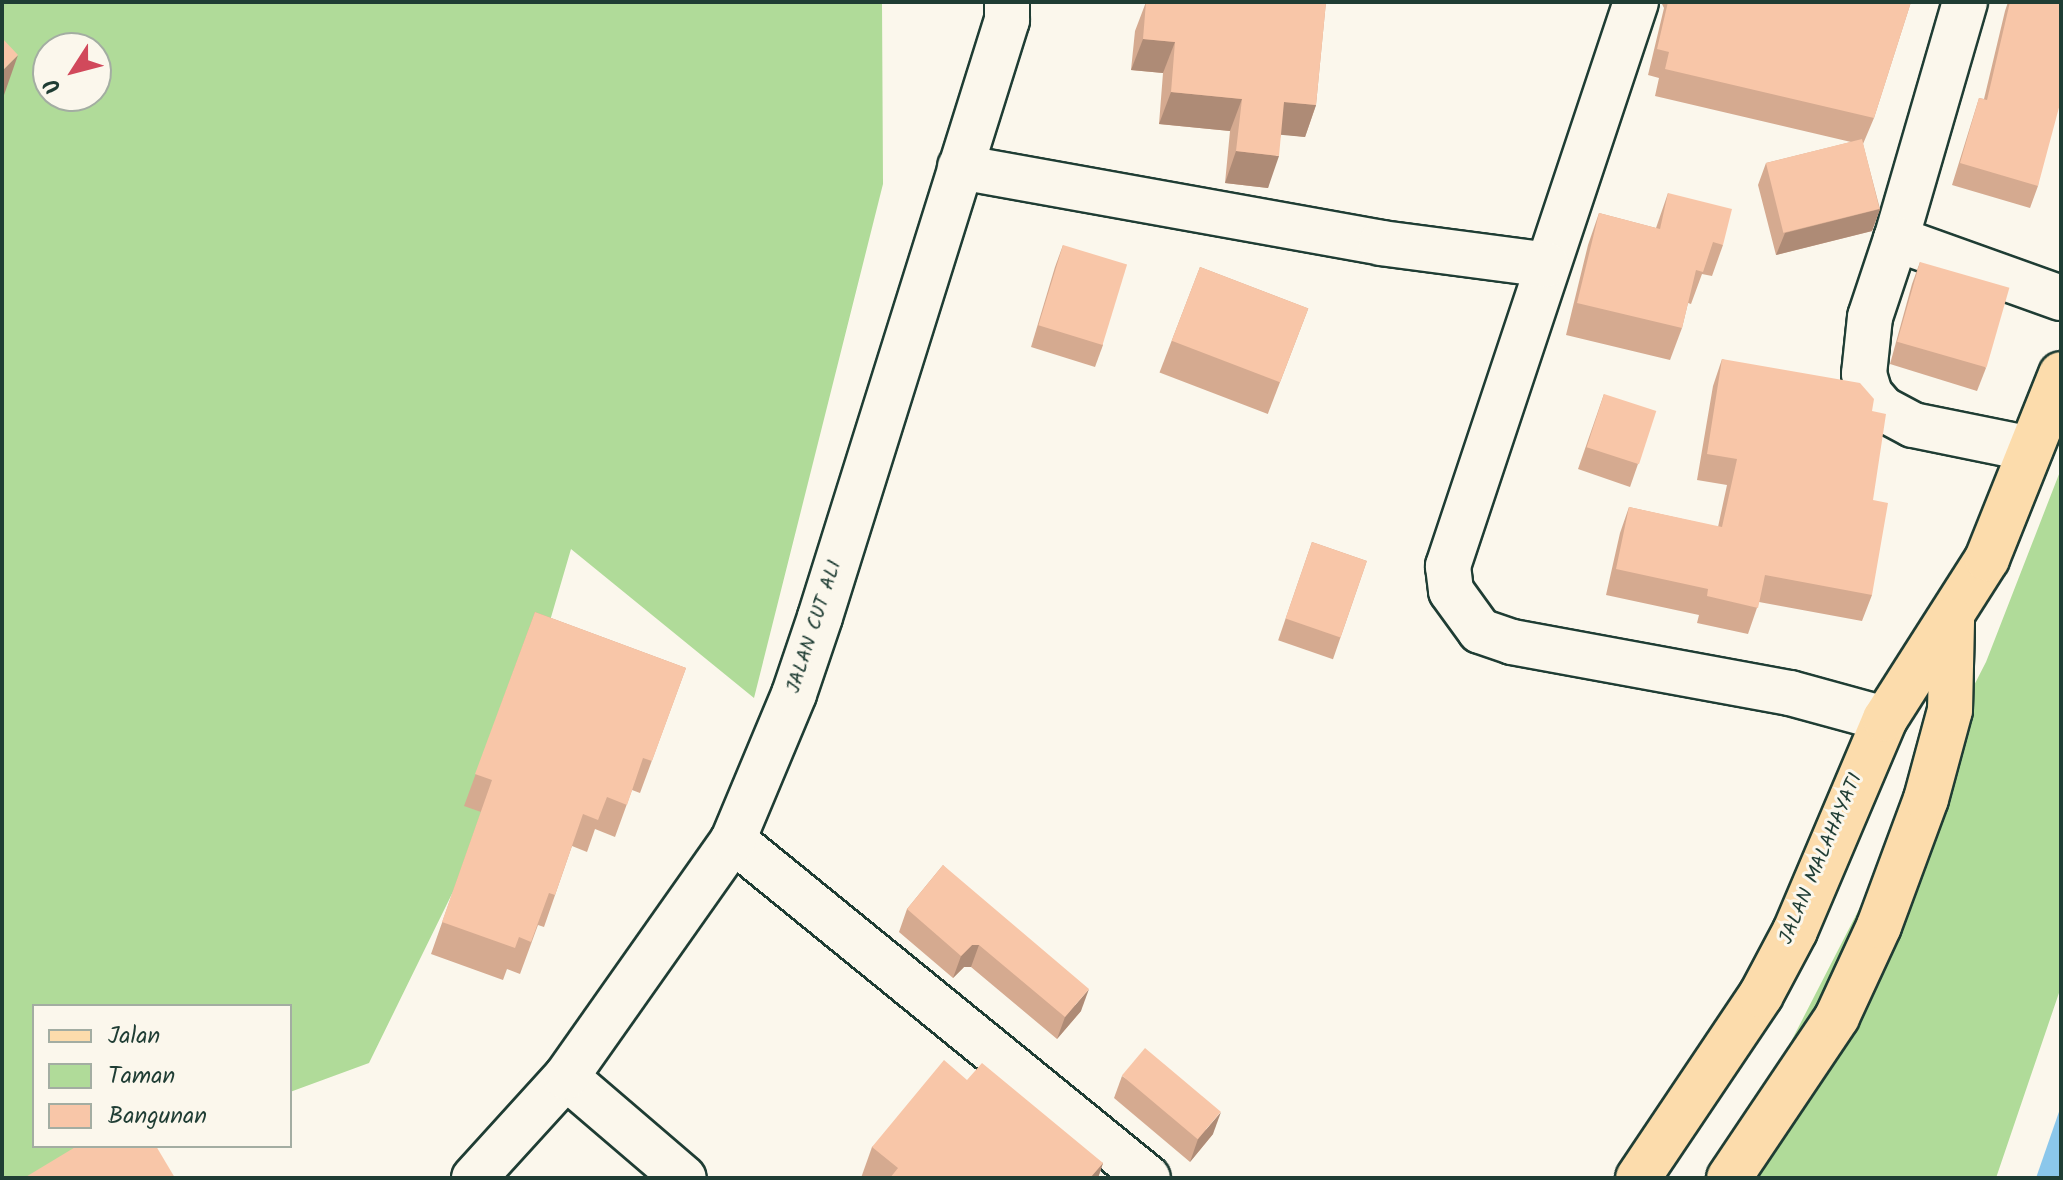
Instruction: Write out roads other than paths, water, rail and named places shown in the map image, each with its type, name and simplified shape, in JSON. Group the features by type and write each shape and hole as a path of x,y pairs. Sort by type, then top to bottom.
{"main road":[{"name":"JALAN MALAHAYATI","path":"1638,1178 1761,995 1805,907 1885,719 1952,620 1987,559 2061,374"},
{"name":"JALAN MALAHAYATI","path":"1729,1178 1837,1017 1879,926 1926,799 1950,710 1952,620"}],"street":[{"name":"JALAN CUT ALI","path":"474,1178 566,1077 733,840 794,694 1007,20 1007,2"},
{"path":"1636,2 1448,566 1451,591 1462,612 1480,631 1512,642 1790,693 1885,719"},
{"path":"1965,2 1870,317 1864,374 1870,394 1883,409 1913,425 2031,449"},
{"path":"960,167 1381,243 1547,265"},
{"path":"1896,239 2061,298"},
{"path":"733,840 1148,1178"},
{"path":"566,1077 684,1178"}],"water":[{"path":"2061,1106 2061,1178 2036,1178"}]}
